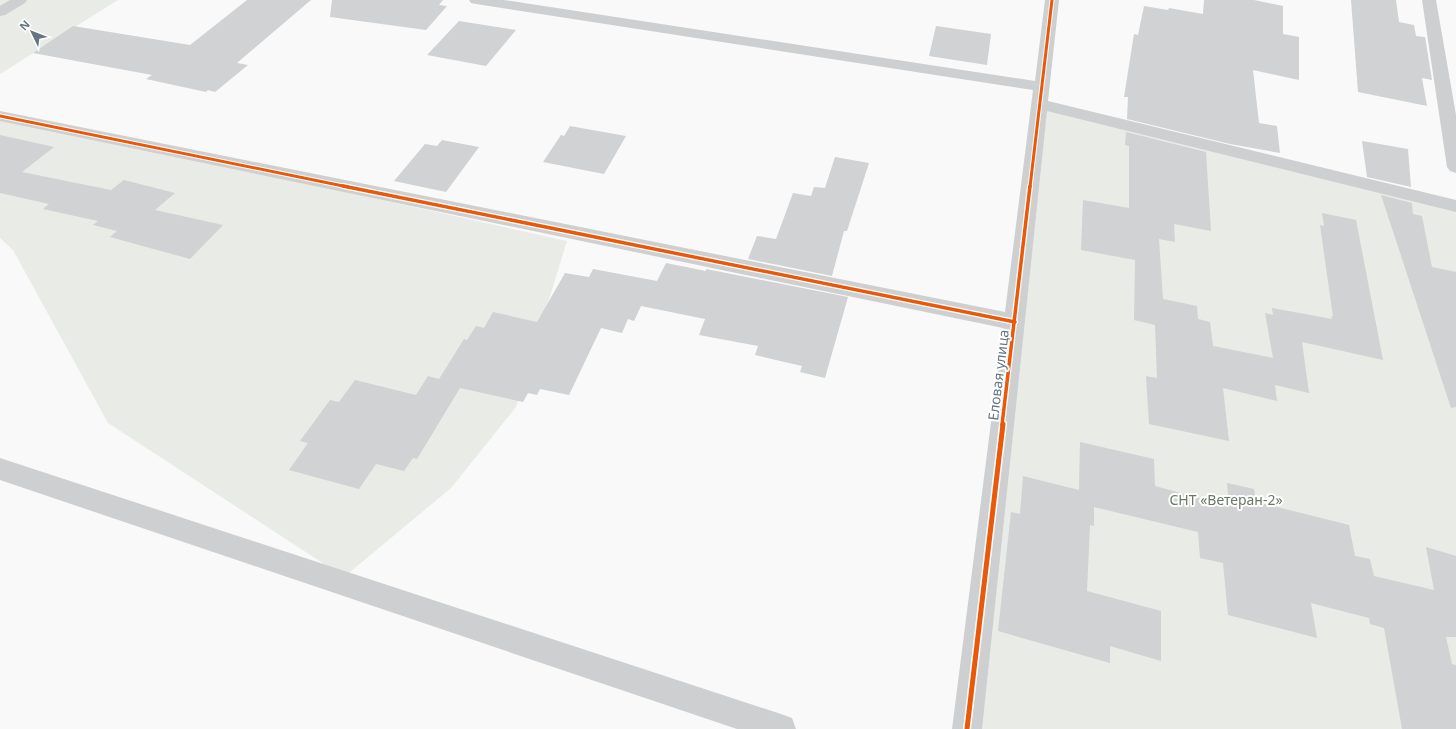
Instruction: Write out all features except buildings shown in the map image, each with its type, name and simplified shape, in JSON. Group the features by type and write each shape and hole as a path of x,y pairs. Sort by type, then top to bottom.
{"street":[{"path":"0,12 20,0"},
{"path":"476,0 1041,95 1456,206"},
{"name":"Еловая улица","path":"967,729 1052,0"},
{"path":"1429,0 1456,167"},
{"path":"0,116 1015,322"},
{"path":"0,469 781,729"}],"green space":[{"path":"0,0 118,0 0,74"},
{"name":"СНТ «Ветеран-2»","path":"1040,104 1456,206 1456,729 967,729"},
{"path":"0,115 567,241 516,407 451,488 344,577 108,423 13,250 0,238"}],"cycle path":[{"path":"967,729 1052,0"},
{"path":"0,116 1015,322"}]}
